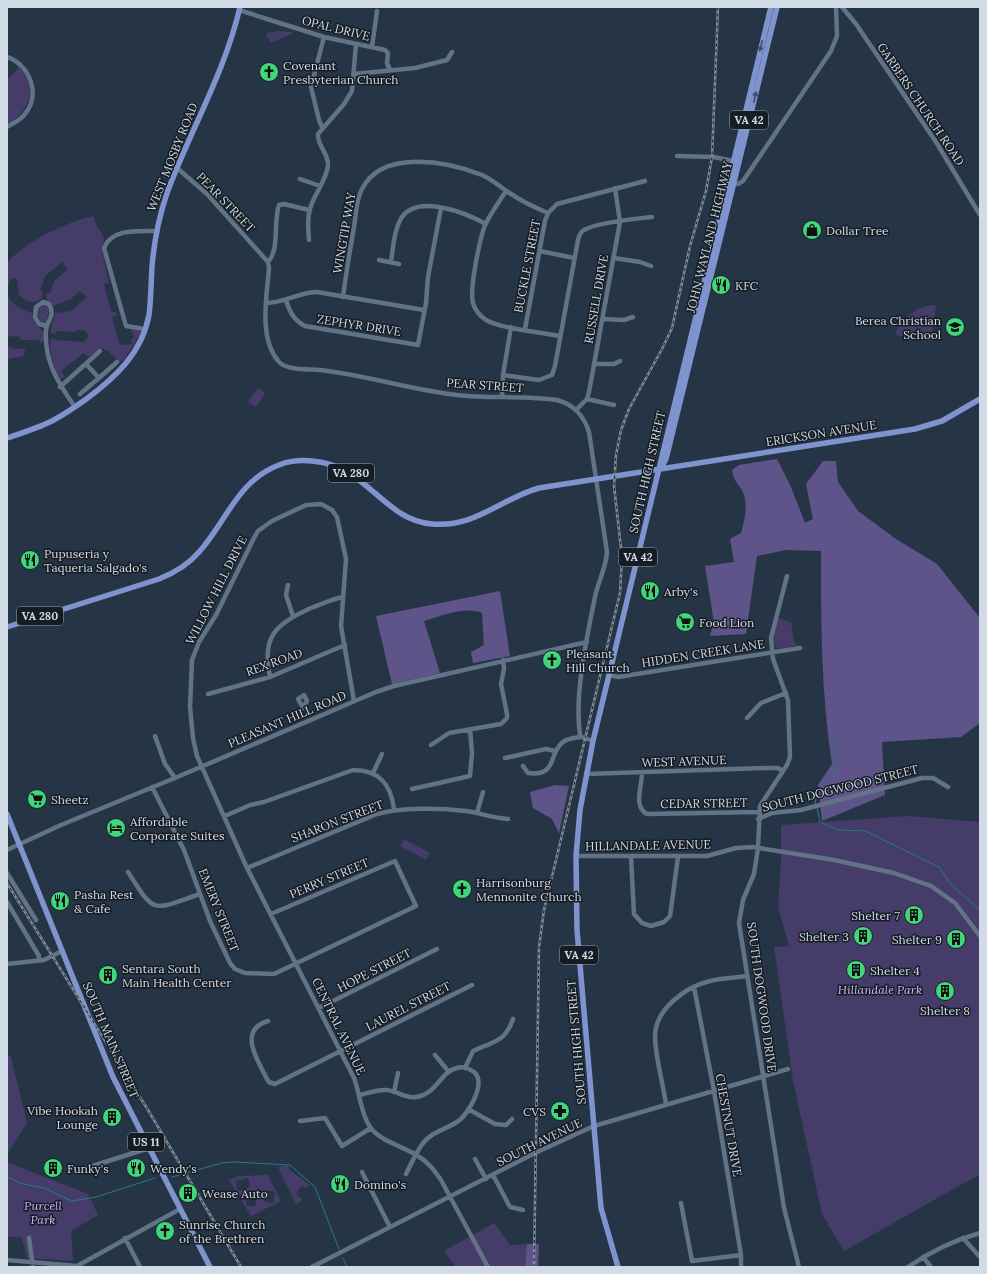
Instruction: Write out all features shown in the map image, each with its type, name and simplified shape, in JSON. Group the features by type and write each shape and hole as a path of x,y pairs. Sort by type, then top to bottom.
{"main road":[{"name":"JOHN WAYLAND HIGHWAY","path":"688,346 771,7"},
{"name":"JOHN WAYLAND HIGHWAY","path":"660,470 668,453 777,7"},
{"name":"WEST MOSBY ROAD","path":"7,438 45,424 75,407 106,384 120,370 136,350 145,329 149,310 156,231 164,203 226,50 240,8"},
{"name":"SOUTH HIGH STREET","path":"618,1267 601,1208 577,930 576,856 580,810 593,741 660,470 660,459 688,346"},
{"name":"ERICKSON AVENUE","path":"660,470 924,428 950,418 980,399"},
{"name":"VA 280","path":"7,627 159,579 175,572 190,561 206,544 249,483 262,472 280,464 307,460 320,461 342,468 358,477 389,505 404,515 421,522 437,525 458,524 472,519 523,493 596,479 660,470"},
{"name":"SOUTH MAIN STREET","path":"7,814 113,1077 210,1267"}],"street":[{"path":"734,184 738,184 743,181 831,51 837,36 836,7"},
{"name":"GARBERS CHURCH ROAD","path":"842,7 856,24 928,130 980,215"},
{"name":"OPAL DRIVE","path":"240,8 324,37 387,51 390,70"},
{"path":"372,47 377,11"},
{"path":"322,127 311,87 324,37"},
{"path":"309,240 309,210 327,170 328,162 318,139 318,134 322,127 335,116 350,96 353,86 356,44"},
{"path":"354,74 415,68 447,60 452,52"},
{"path":"7,57 24,67 33,89 31,102 25,115 7,127"},
{"path":"677,156 714,157 733,161"},
{"name":"WINGTIP WAY","path":"343,297 359,198 367,182 379,170 397,164 429,162 439,163 484,176 534,208 548,214"},
{"name":"PEAR STREET","path":"177,168 207,194 268,262 266,328 274,351 283,365 294,368 330,371 456,395 557,400 566,403 576,410 587,425 607,552 605,566 595,596 587,642 579,712 581,736"},
{"path":"300,179 320,186"},
{"name":"BUCKLE STREET","path":"525,329 548,214 557,204 645,181"},
{"name":"RUSSELL DRIVE","path":"587,399 595,364 620,222 615,188"},
{"path":"506,191 486,224 473,284 473,303 477,312 486,320 511,327 560,336"},
{"path":"268,262 272,256 274,247 279,205 284,204 309,210"},
{"path":"391,262 398,224 402,217 411,209 426,206 461,212 486,224"},
{"path":"266,303 286,300 310,292 424,310 428,277 441,208"},
{"path":"503,375 539,380 552,375 555,366 579,234 583,230 652,217"},
{"path":"145,329 126,326 104,248 107,240 115,235 134,231 156,231"},
{"path":"540,251 574,258"},
{"path":"614,258 640,262 651,266"},
{"path":"379,260 399,264"},
{"name":"ZEPHYR DRIVE","path":"286,300 289,311 296,320 305,326 418,345 424,310"},
{"path":"47,326 39,324 34,317 36,307 43,302 49,304 52,312 51,319 47,326 48,357 52,372 60,387 75,407"},
{"path":"603,319 624,320 633,317"},
{"path":"502,398 503,375 511,327"},
{"path":"60,387 100,351"},
{"path":"595,364 614,364 620,361"},
{"path":"80,394 117,362"},
{"path":"86,364 99,378"},
{"path":"576,410 587,399 614,405"},
{"name":"WILLOW HILL DRIVE","path":"203,766 197,756 193,738 190,707 192,660 199,642 216,615 258,531 272,521 306,505 321,504 332,510 336,517 346,559 341,626 354,701"},
{"name":"SOUTH DOGWOOD DRIVE","path":"787,576 771,634 772,652 789,706 790,757 783,771 762,800 758,812 760,833 754,874 743,900 740,923 784,1208 800,1267"},
{"path":"288,585 286,595 293,616"},
{"path":"270,677 267,664 268,647 270,641 281,624 293,616 334,598 343,597"},
{"name":"PLEASANT HILL ROAD","path":"7,850 61,825 176,778 354,701 394,686 587,642"},
{"name":"REX ROAD","path":"208,694 270,677 345,645"},
{"name":"HIDDEN CREEK LANE","path":"609,675 618,677 800,648"},
{"path":"431,745 447,734 501,724 507,718 501,680 504,669 503,660"},
{"path":"747,718 762,703 786,693"},
{"path":"412,789 470,776 472,753 470,729"},
{"path":"155,736 166,764 176,778"},
{"path":"523,766 530,773 543,771 552,763 555,751 563,741 581,736 593,741"},
{"path":"505,758 546,749 555,751"},
{"path":"373,773 382,754"},
{"name":"CENTRAL AVENUE","path":"203,766 247,868 354,1078 360,1095 364,1115 371,1128 384,1139 426,1161 436,1172 488,1267"},
{"name":"WEST AVENUE","path":"586,774 768,768 778,768 783,771"},
{"path":"225,816 250,805 264,802 350,771 359,770 373,773 380,777 390,790 394,809"},
{"name":"CEDAR STREET","path":"642,773 639,804 642,810 648,814 758,812"},
{"name":"SOUTH DOGWOOD STREET","path":"758,820 772,813 801,810 922,778 933,778 948,787"},
{"name":"EMERY STREET","path":"152,787 184,850 210,921 230,963 235,969 245,972 274,974 416,906"},
{"path":"477,813 483,792"},
{"name":"SHARON STREET","path":"247,868 377,814 394,809 465,811 496,819 508,819"},
{"name":"HILLANDALE AVENUE","path":"576,856 707,856 740,848 758,848 834,860 894,873 922,882 950,898 963,911 980,936"},
{"path":"631,857 634,914 642,923 651,926 664,922 670,916 678,856"},
{"name":"PERRY STREET","path":"271,914 396,861 416,906"},
{"path":"128,872 145,899 153,906 164,906 200,894"},
{"path":"7,873 36,920"},
{"path":"7,902 39,956 39,960"},
{"name":"HOPE STREET","path":"319,1008 437,949"},
{"path":"7,964 39,960 62,952"},
{"path":"666,1104 655,1037 657,1021 669,1004 694,987 710,981 747,976"},
{"name":"LAUREL STREET","path":"268,1020 257,1026 251,1042 254,1053 264,1073 269,1082 272,1084 279,1083 472,985"},
{"name":"CHESTNUT DRIVE","path":"694,987 714,1091 741,1255 740,1267"},
{"path":"465,1068 473,1051 495,1042 504,1036 513,1019"},
{"path":"435,1055 449,1072"},
{"path":"360,1095 379,1090 394,1092 410,1098 423,1096 434,1089 449,1072 457,1068 465,1068 475,1073 479,1081 478,1092 468,1108 458,1122 428,1137 406,1174"},
{"name":"SOUTH AVENUE","path":"312,1267 557,1143 594,1126 788,1069"},
{"path":"394,1092 398,1073"},
{"path":"468,1108 498,1126 506,1125 512,1119"},
{"path":"300,1121 325,1118 341,1145 344,1146 371,1128"},
{"path":"77,1171 149,1148"},
{"path":"475,1159 486,1179"},
{"path":"362,1172 390,1227"},
{"path":"493,1175 510,1207 513,1209 523,1210"},
{"path":"681,1203 692,1261 741,1255"},
{"path":"7,1260 33,1265 77,1266 125,1238 180,1209"},
{"path":"908,1267 923,1257 963,1238 980,1233"},
{"path":"29,1238 33,1265"},
{"path":"125,1238 140,1267"},
{"path":"963,1238 980,1257"},
{"path":"923,1257 931,1267"}],"green space":[{"path":"278,31 292,32 292,34 270,43 266,33"},
{"path":"19,67 29,83 29,99 21,113 7,125 7,77 10,77"},
{"path":"93,216 104,238 102,251 109,283 104,284 111,312 116,312 117,316 112,317 120,345 132,344 131,340 134,338 131,330 139,329 141,332 124,360 120,362 108,351 101,348 88,357 84,353 61,371 65,377 59,380 51,356 50,340 55,338 55,340 83,342 89,336 84,330 81,331 80,329 74,332 56,331 56,334 50,333 55,313 71,311 87,297 79,291 71,299 53,306 46,299 47,293 50,294 54,281 68,269 62,262 45,276 40,291 43,292 41,299 36,302 27,301 19,295 17,279 12,278 9,284 8,296 20,308 32,313 34,322 44,333 44,341 41,343 39,340 21,340 17,335 7,338 7,263 35,240 71,223"},
{"path":"42,304 47,306 49,311 46,323 40,322 37,310"},
{"path":"936,305 931,340 925,341 895,335 901,323 911,314 923,307"},
{"path":"7,344 9,347 11,346 14,349 25,349 24,356 7,359"},
{"path":"258,388 265,393 256,407 248,402"},
{"path":"778,618 791,622 794,642 798,645 783,648 776,646 774,639"},
{"name":"Hillandale Park","path":"908,816 980,822 980,1175 844,1251 822,1214 793,1081 774,947 789,946 778,907 781,863 781,825"},
{"path":"404,839 430,853 426,860 400,846"},
{"path":"7,1054 11,1057 27,1123 7,1155"},
{"name":"Purcell Park","path":"7,1162 88,1194 98,1215 71,1231 73,1261 27,1258 22,1238 7,1236"},
{"path":"288,1165 290,1170 310,1185 305,1188 301,1186 296,1194 303,1200 296,1204 278,1167"},
{"path":"268,1175 281,1201 251,1216 229,1180 239,1176","holes":["248,1178 250,1187 238,1191 235,1181","266,1190 275,1192 273,1203 264,1202","248,1192 258,1194 255,1207 246,1205"]},
{"path":"494,1223 510,1245 527,1244 525,1267 456,1267 444,1251"}],"shaded area":[{"path":"777,459 791,487 805,523 813,519 806,484 823,461 836,461 838,482 858,511 896,539 937,564 980,618 980,723 961,737 882,742 885,795 822,821 818,785 832,764 828,737 824,684 821,551 786,550 757,556 746,634 710,636 714,623 705,566 734,562 730,539 741,533 745,514 746,505 744,495 734,478 732,470 739,465"},
{"path":"500,591 510,656 473,663 471,652 484,645 482,613 476,611 453,612 424,621 440,673 392,684 376,616"},
{"path":"555,785 569,786 559,833 552,819 533,808 530,792"},
{"path":"527,1244 539,1244 538,1267 525,1267"}],"waterway":[{"path":"815,804 819,789 828,778 837,773 835,763 837,752 831,735"},
{"path":"817,807 820,822 838,830 865,831 939,867 949,882 980,911"},
{"path":"172,1177 222,1163 234,1162 290,1165 315,1187 339,1249"},
{"path":"7,1177 23,1184 44,1188 72,1201 96,1197 155,1178"},
{"path":"343,1258 347,1267"}],"railway":[{"path":"534,1267 539,947 544,910 620,593 622,557 614,486 616,455 621,430 629,409 672,328 690,246 706,191 712,157 718,7"},
{"path":"7,883 148,1110 241,1267"}],"place":[{"name":"Covenant Presbyterian Church","path":"269,72"},
{"name":"Dollar Tree","path":"812,230"},
{"name":"KFC","path":"721,285"},
{"name":"Berea Christian School","path":"955,327"},
{"name":"Pupuseria y Taqueria Salgado's","path":"30,560"},
{"name":"Arby's","path":"650,591"},
{"name":"Food Lion","path":"685,622"},
{"name":"Pleasant Hill Church","path":"552,660"},
{"name":"Sheetz","path":"37,799"},
{"name":"Affordable Corporate Suites","path":"116,828"},
{"name":"Harrisonburg Mennonite Church","path":"462,889"},
{"name":"Pasha Rest & Cafe","path":"60,901"},
{"name":"Shelter 7","path":"914,915"},
{"name":"Shelter 3","path":"863,936"},
{"name":"Shelter 9","path":"956,939"},
{"name":"Shelter 4","path":"856,970"},
{"name":"Sentara South Main Health Center","path":"108,975"},
{"name":"Shelter 8","path":"945,991"},
{"name":"CVS","path":"560,1111"},
{"name":"Vibe Hookah Lounge","path":"112,1117"},
{"name":"Funky's","path":"53,1168"},
{"name":"Wendy's","path":"136,1168"},
{"name":"Domino's","path":"340,1184"},
{"name":"Wease Auto","path":"188,1193"},
{"name":"Sunrise Church of the Brethren","path":"165,1231"}]}
